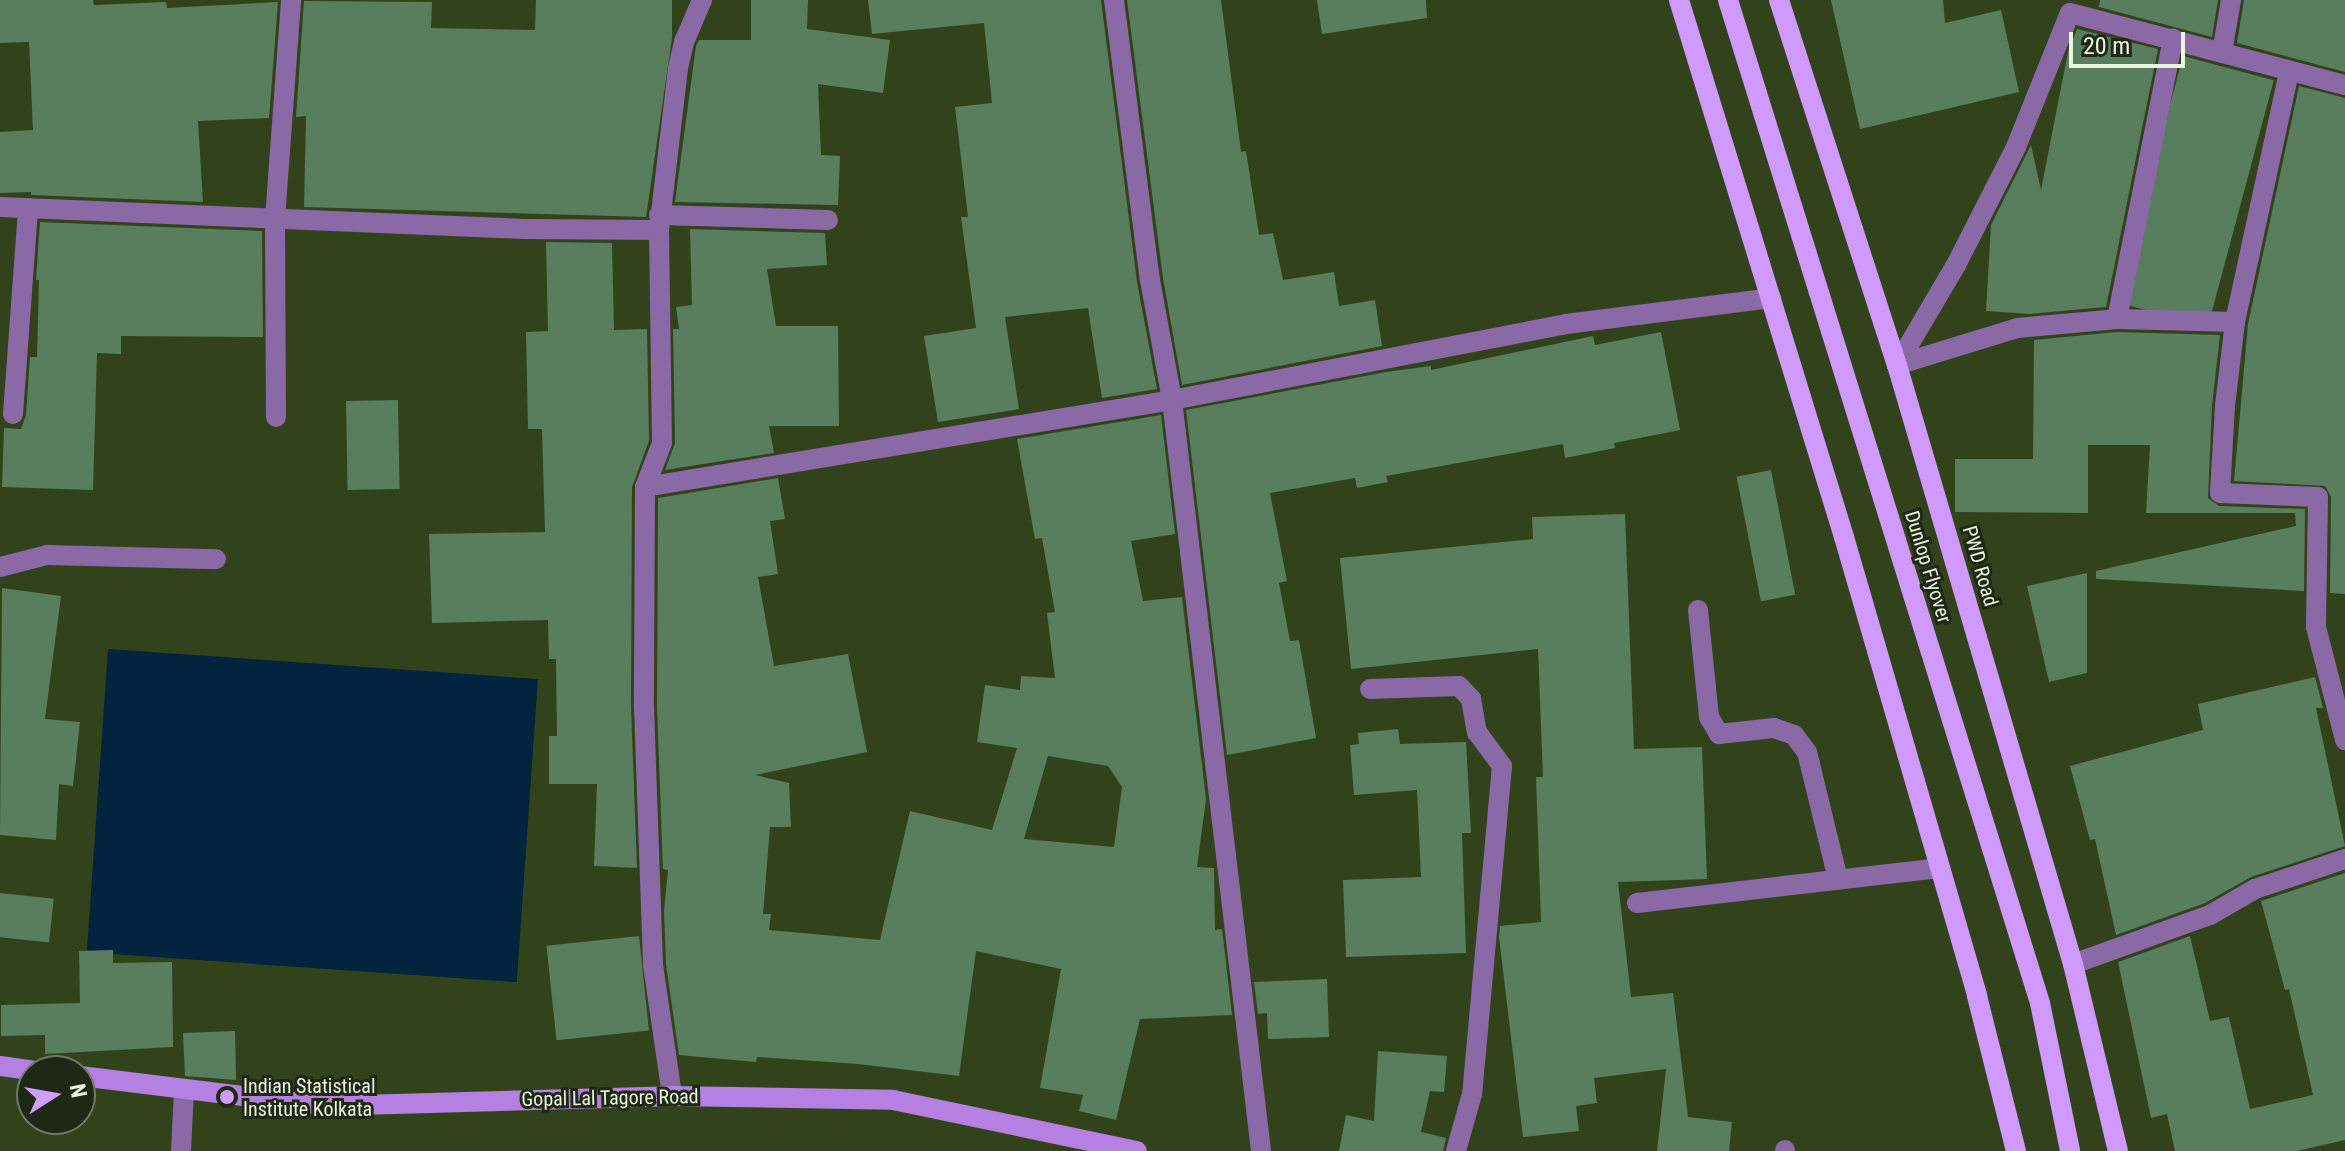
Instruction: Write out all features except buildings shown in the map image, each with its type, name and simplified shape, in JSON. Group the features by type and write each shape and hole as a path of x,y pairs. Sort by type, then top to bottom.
{"main road":[{"path":"1679,0 1771,298 1977,996 2016,1151"},
{"name":"Dunlop Flyover","path":"1728,0 2040,1003 2070,1151"},
{"name":"PWD Road","path":"1779,0 1897,365 2073,964 2118,1151"}],"street":[{"path":"276,417 275,219 291,0"},
{"path":"672,1096 653,965 644,707 645,487 662,443 659,222 678,68 684,42 702,0"},
{"path":"1114,0 1150,280 1172,400 1261,1151"},
{"path":"2222,53 2231,0"},
{"path":"1897,365 1956,265 2016,147 2070,6 2173,39 2345,85"},
{"path":"2117,319 2173,39"},
{"path":"2289,72 2235,322 2225,406 2220,493 2318,497 2316,627 2345,740"},
{"path":"0,207 275,219 828,220"},
{"path":"13,414 28,209"},
{"path":"645,487 1172,400 1566,324 1771,298"},
{"path":"1897,365 2017,328 2117,319 2235,322"},
{"path":"0,567 47,555 216,559"},
{"path":"1698,610 1709,717 1719,734 1774,728 1794,735 1807,752 1838,879"},
{"path":"1370,689 1459,686 1471,699 1477,732 1502,766 1472,1094 1456,1151"},
{"path":"2073,964 2210,915 2255,889 2345,859"},
{"path":"1637,903 1939,868"},
{"name":"Gopal Lal Tagore Road","path":"96,1078 323,1106 672,1096 893,1100 1137,1151"},
{"path":"181,1151 184,1089"}],"water":[{"path":"108,649 538,679 517,982 87,952"}],"place":[{"name":"Indian Statistical Institute Kolkata","path":"227,1097"}]}
